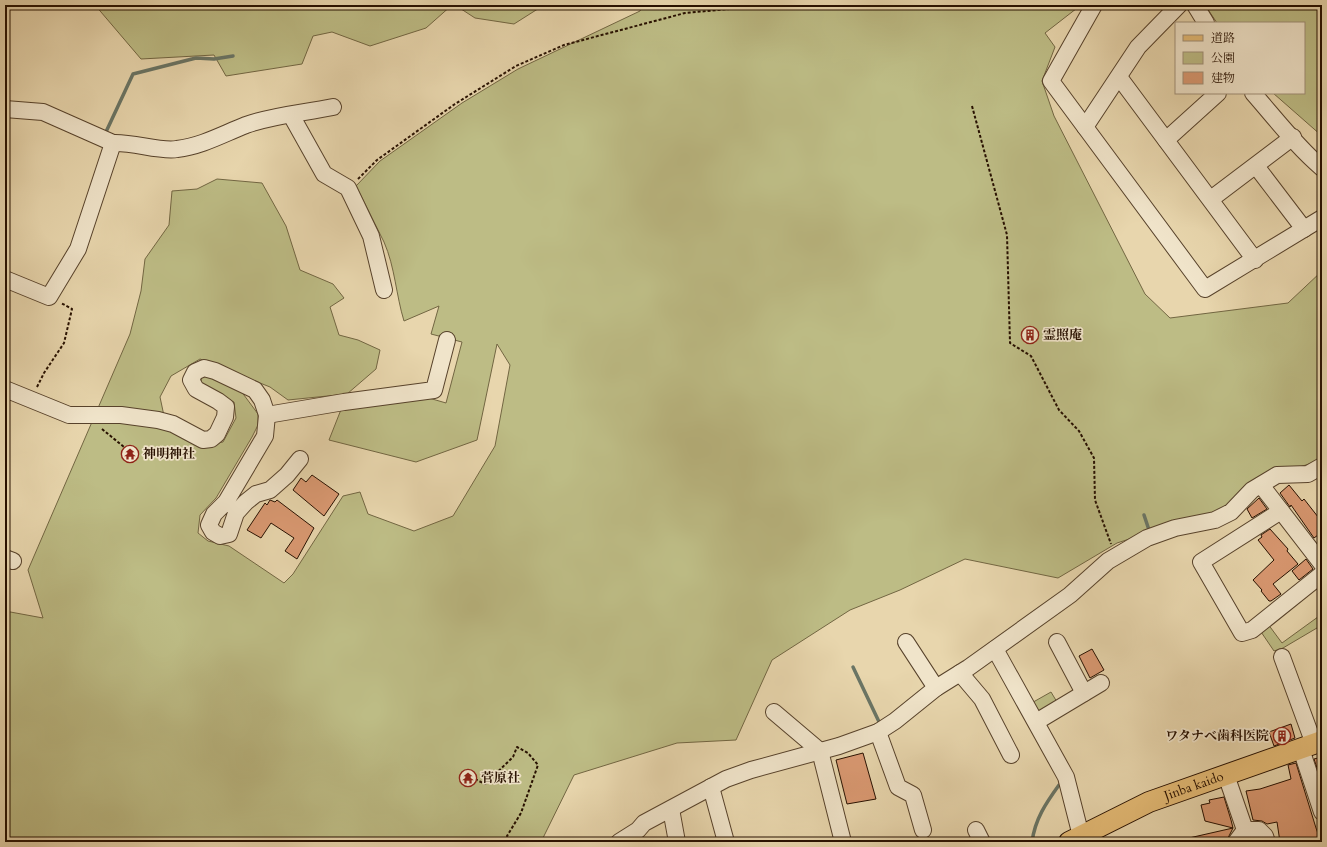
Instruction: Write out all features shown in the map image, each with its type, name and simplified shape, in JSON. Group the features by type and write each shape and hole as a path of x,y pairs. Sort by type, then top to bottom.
{"main road":[{"name":"Jinba kaido","path":"1075,839 1149,802 1312,744"}],"street":[{"path":"1094,5 1051,81 1205,289 1322,218"},
{"path":"1085,127 1138,47 1179,5"},
{"path":"1195,5 1205,22"},
{"path":"1119,77 1255,260"},
{"path":"1166,140 1217,94"},
{"path":"1254,94 1293,137 1304,153 1322,168"},
{"path":"5,109 43,112 113,143 125,142 175,150 196,146 246,125 275,116 291,115 333,107"},
{"path":"291,115 324,174 348,188 371,236 384,290"},
{"path":"1211,199 1293,137"},
{"path":"5,279 49,297 78,249 113,143"},
{"path":"1256,166 1304,229"},
{"path":"267,415 344,402 434,390 447,340"},
{"path":"5,389 69,415 121,415 158,420 173,424 203,440 211,439 217,434 226,418 226,407 218,401 196,390 191,380 195,372 204,368 215,370 255,390 262,400 267,415 265,436 226,502 214,514 209,525 213,532 220,536 229,534 236,513 246,502 256,494 270,490 287,476 300,459"},
{"path":"619,842 638,836 644,823 711,787 751,770 820,751 878,732 895,721 936,688 995,649 1070,595 1108,561 1116,556 1147,538 1168,531 1215,520 1231,512 1252,490 1277,475 1308,474 1322,466"},
{"path":"1261,485 1322,564"},
{"path":"1281,510 1201,562 1242,633 1252,630 1322,574"},
{"path":"906,642 936,688"},
{"path":"1057,642 1084,693"},
{"path":"995,649 1066,777 1075,839"},
{"path":"1282,657 1286,688 1312,744 1322,812"},
{"path":"960,673 982,699 1002,748"},
{"path":"1036,722 1101,683"},
{"path":"774,712 820,751 843,842"},
{"path":"878,732 898,786 920,800 923,830"},
{"path":"1226,775 1240,836 1259,830 1265,836 1267,842"},
{"path":"711,787 726,842"},
{"path":"671,809 677,842"}],"path":[{"path":"348,188 377,160 455,104 516,66 564,45 685,13 773,5"},
{"path":"972,106 1008,234 1010,343 1031,356 1059,410 1079,431 1094,458 1095,500 1116,556"},
{"path":"31,399 44,373 64,343 72,309 49,297"},
{"path":"102,428 124,447"},
{"path":"475,779 484,784 513,757 517,747 528,753 538,765 521,813 507,836 513,842"}],"green space":[{"path":"95,5 452,5 426,28 370,46 332,32 313,36 302,64 226,76 214,55 141,59"},
{"path":"455,5 544,5 514,24 475,18"},
{"path":"643,5 1081,5 1045,33 1055,47 1042,81 1054,116 1145,294 1170,318 1288,303 1322,271 1322,460 1267,477 1219,510 1117,543 1058,578 965,559 900,590 850,610 772,660 736,740 677,743 574,775 541,842 5,842 5,611 43,618 28,570 130,334 141,291 145,259 169,225 172,191 197,189 217,179 262,183 286,226 300,270 333,284 344,298 330,307 339,335 358,340 380,350 376,369 347,394 288,400 270,387 200,359 171,376 160,397 167,430 203,446 223,442 236,418 234,402 202,385 201,378 206,374 241,391 258,414 258,425 252,437 216,498 200,515 198,533 208,541 229,546 284,583 293,574 343,496 360,492 368,514 414,531 453,516 495,446 510,365 497,344 477,440 416,462 329,440 344,402 422,396 446,403 462,342 431,334 439,306 404,321 388,252 356,186 380,161 462,103 518,69 640,11"},
{"path":"1216,5 1322,5 1322,136 1274,94 1305,94 1305,22 1216,22 1207,8"},
{"path":"1322,614 1322,625 1283,648 1274,651 1257,626 1265,620 1282,643"},
{"path":"1051,692 1060,707 1040,719 1028,705"}],"building":[{"path":"312,475 339,494 324,516 293,490 301,478 306,482"},
{"path":"1289,485 1302,501 1304,499 1322,522 1322,532 1314,538 1291,505 1290,507 1280,493"},
{"path":"1259,498 1267,509 1252,518 1247,509"},
{"path":"270,500 275,502 277,500 314,528 297,559 285,551 294,538 271,523 261,538 247,530 265,503 267,505"},
{"path":"1270,529 1288,549 1287,551 1298,564 1273,584 1281,594 1269,601 1253,580 1274,560 1258,540 1262,537 1261,535"},
{"path":"1306,559 1313,569 1299,580 1292,571"},
{"path":"1092,649 1104,670 1090,678 1079,656"},
{"name":"ワタナベ歯科医院","path":"1291,724 1295,738 1274,746 1269,732"},
{"path":"863,753 876,799 847,804 836,760"},
{"path":"1322,757 1322,774 1319,774 1314,759"},
{"path":"1296,763 1321,842 1280,842 1277,822 1267,824 1262,821 1253,820 1246,791 1260,789 1291,779 1288,765"},
{"path":"1224,797 1233,828 1205,821 1201,805 1210,803 1209,800"},
{"path":"1233,828 1227,840 1190,842 1189,838"}],"waterway":[{"path":"105,134 133,74 196,58 214,59 233,56"},
{"path":"1144,515 1150,533"},
{"path":"853,667 881,726"},
{"path":"1032,842 1038,819 1059,785"},
{"path":"919,833 922,842"}],"place":[{"name":"霊照庵","path":"1030,335"},
{"name":"神明神社","path":"130,454"},
{"name":"ワタナベ歯科医院","path":"1282,736"},
{"name":"菅原社","path":"468,778"}]}
